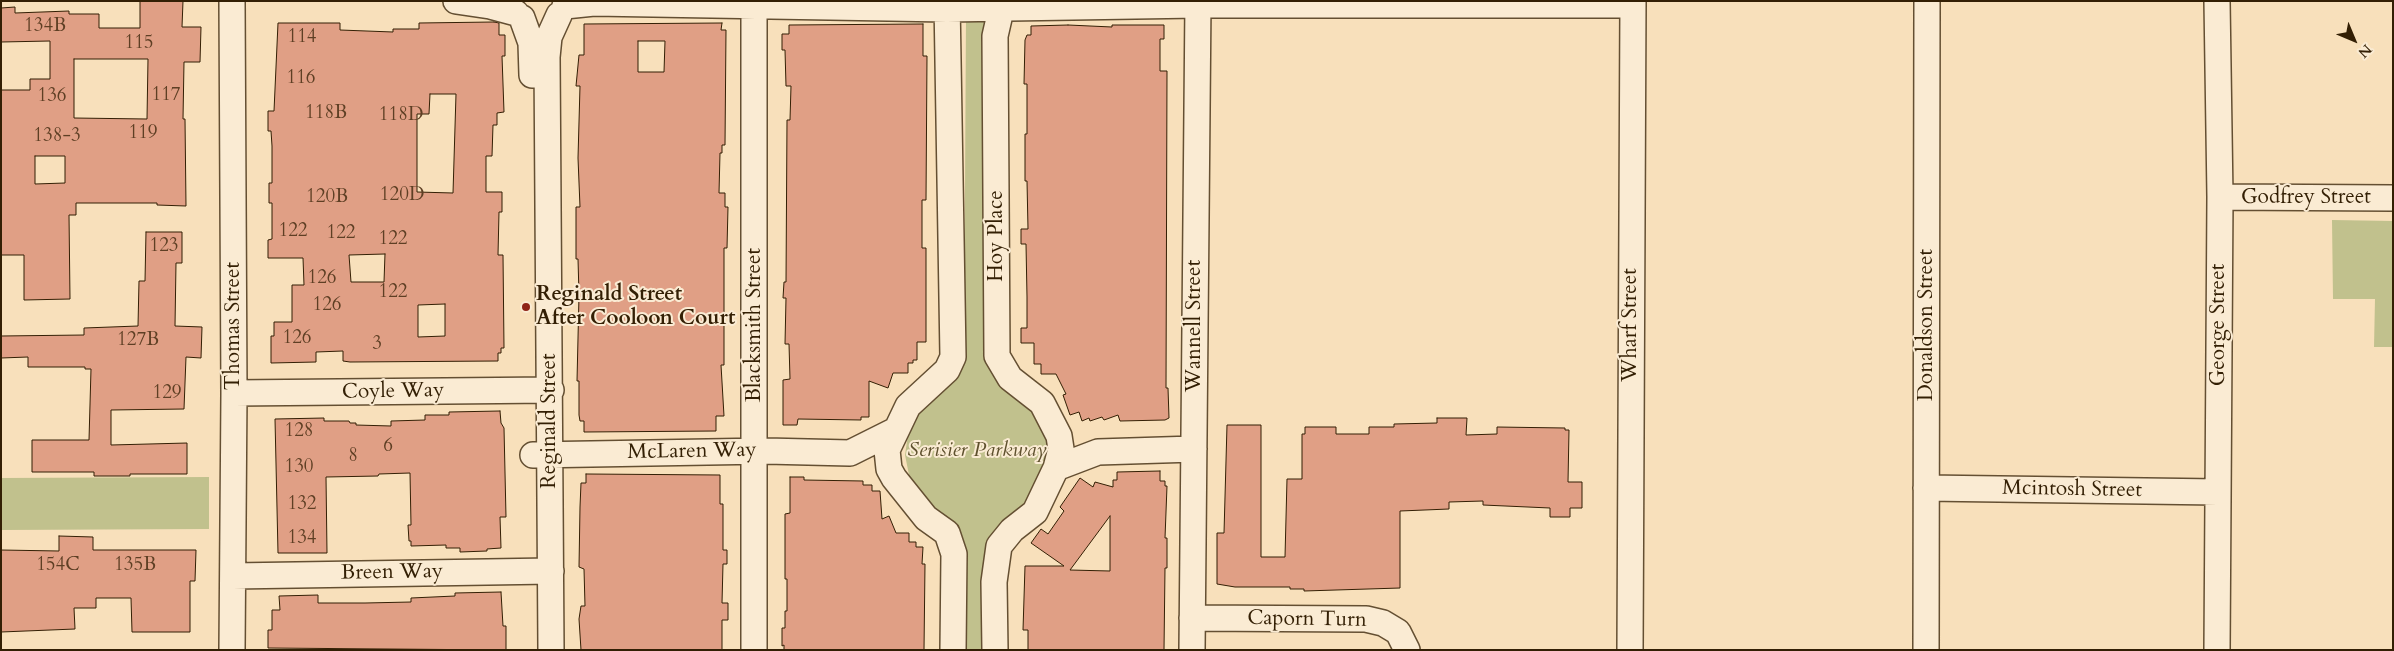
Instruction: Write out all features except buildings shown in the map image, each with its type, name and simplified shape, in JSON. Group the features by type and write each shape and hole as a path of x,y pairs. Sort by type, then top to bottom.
{"street":[{"name":"Thomas Street","path":"232,1 234,393 232,650"},
{"path":"456,1 517,11 537,24 552,20 563,8 594,2 947,5 1633,3"},
{"name":"Donaldson Street","path":"1926,650 1927,1"},
{"name":"George Street","path":"2217,1 2220,197 2218,650"},
{"name":"Wannell Street","path":"1192,650 1198,3"},
{"name":"Wharf Street","path":"1630,650 1633,3"},
{"name":"Blacksmith Street","path":"754,4 754,650"},
{"path":"947,5 953,357 947,370 908,406 887,450 889,469 894,478 926,518 947,533 954,554 953,650"},
{"name":"Hoy Place","path":"1003,5 995,36 997,356 1010,378 1042,403 1059,451"},
{"name":"Reginald Street","path":"551,650 543,571 542,455 547,57 549,37 563,8"},
{"name":"Reginald Street","path":"517,11 531,43 532,58 542,390"},
{"name":"Godfrey Street","path":"2220,197 2393,198"},
{"name":"Coyle Way","path":"234,393 542,390"},
{"name":"McLaren Way","path":"542,455 755,452 850,453 896,430"},
{"path":"995,650 994,582 999,546 1012,530 1034,512 1059,451 1098,452 1194,449"},
{"name":"McLaren Way","path":"850,453 894,478"},
{"name":"Mcintosh Street","path":"1926,488 2218,492"},
{"name":"Reginald Street","path":"535,650 543,571"},
{"name":"Breen Way","path":"233,576 543,571"},
{"name":"Caporn Turn","path":"1192,618 1366,618 1383,623 1398,632 1407,650"}],"green space":[{"name":"Serisier Parkway","path":"966,17 988,17 989,363 1025,398 1046,431 1047,458 1027,502 1005,519 989,538 984,650 964,650 963,537 950,520 923,499 910,480 905,455 909,428 926,402 964,361"},
{"path":"2332,220 2393,221 2393,347 2374,347 2375,299 2333,299"},
{"path":"209,477 209,529 1,530 1,478"}],"place":[{"name":"Reginald Street After Cooloon Court","path":"526,307"}]}
